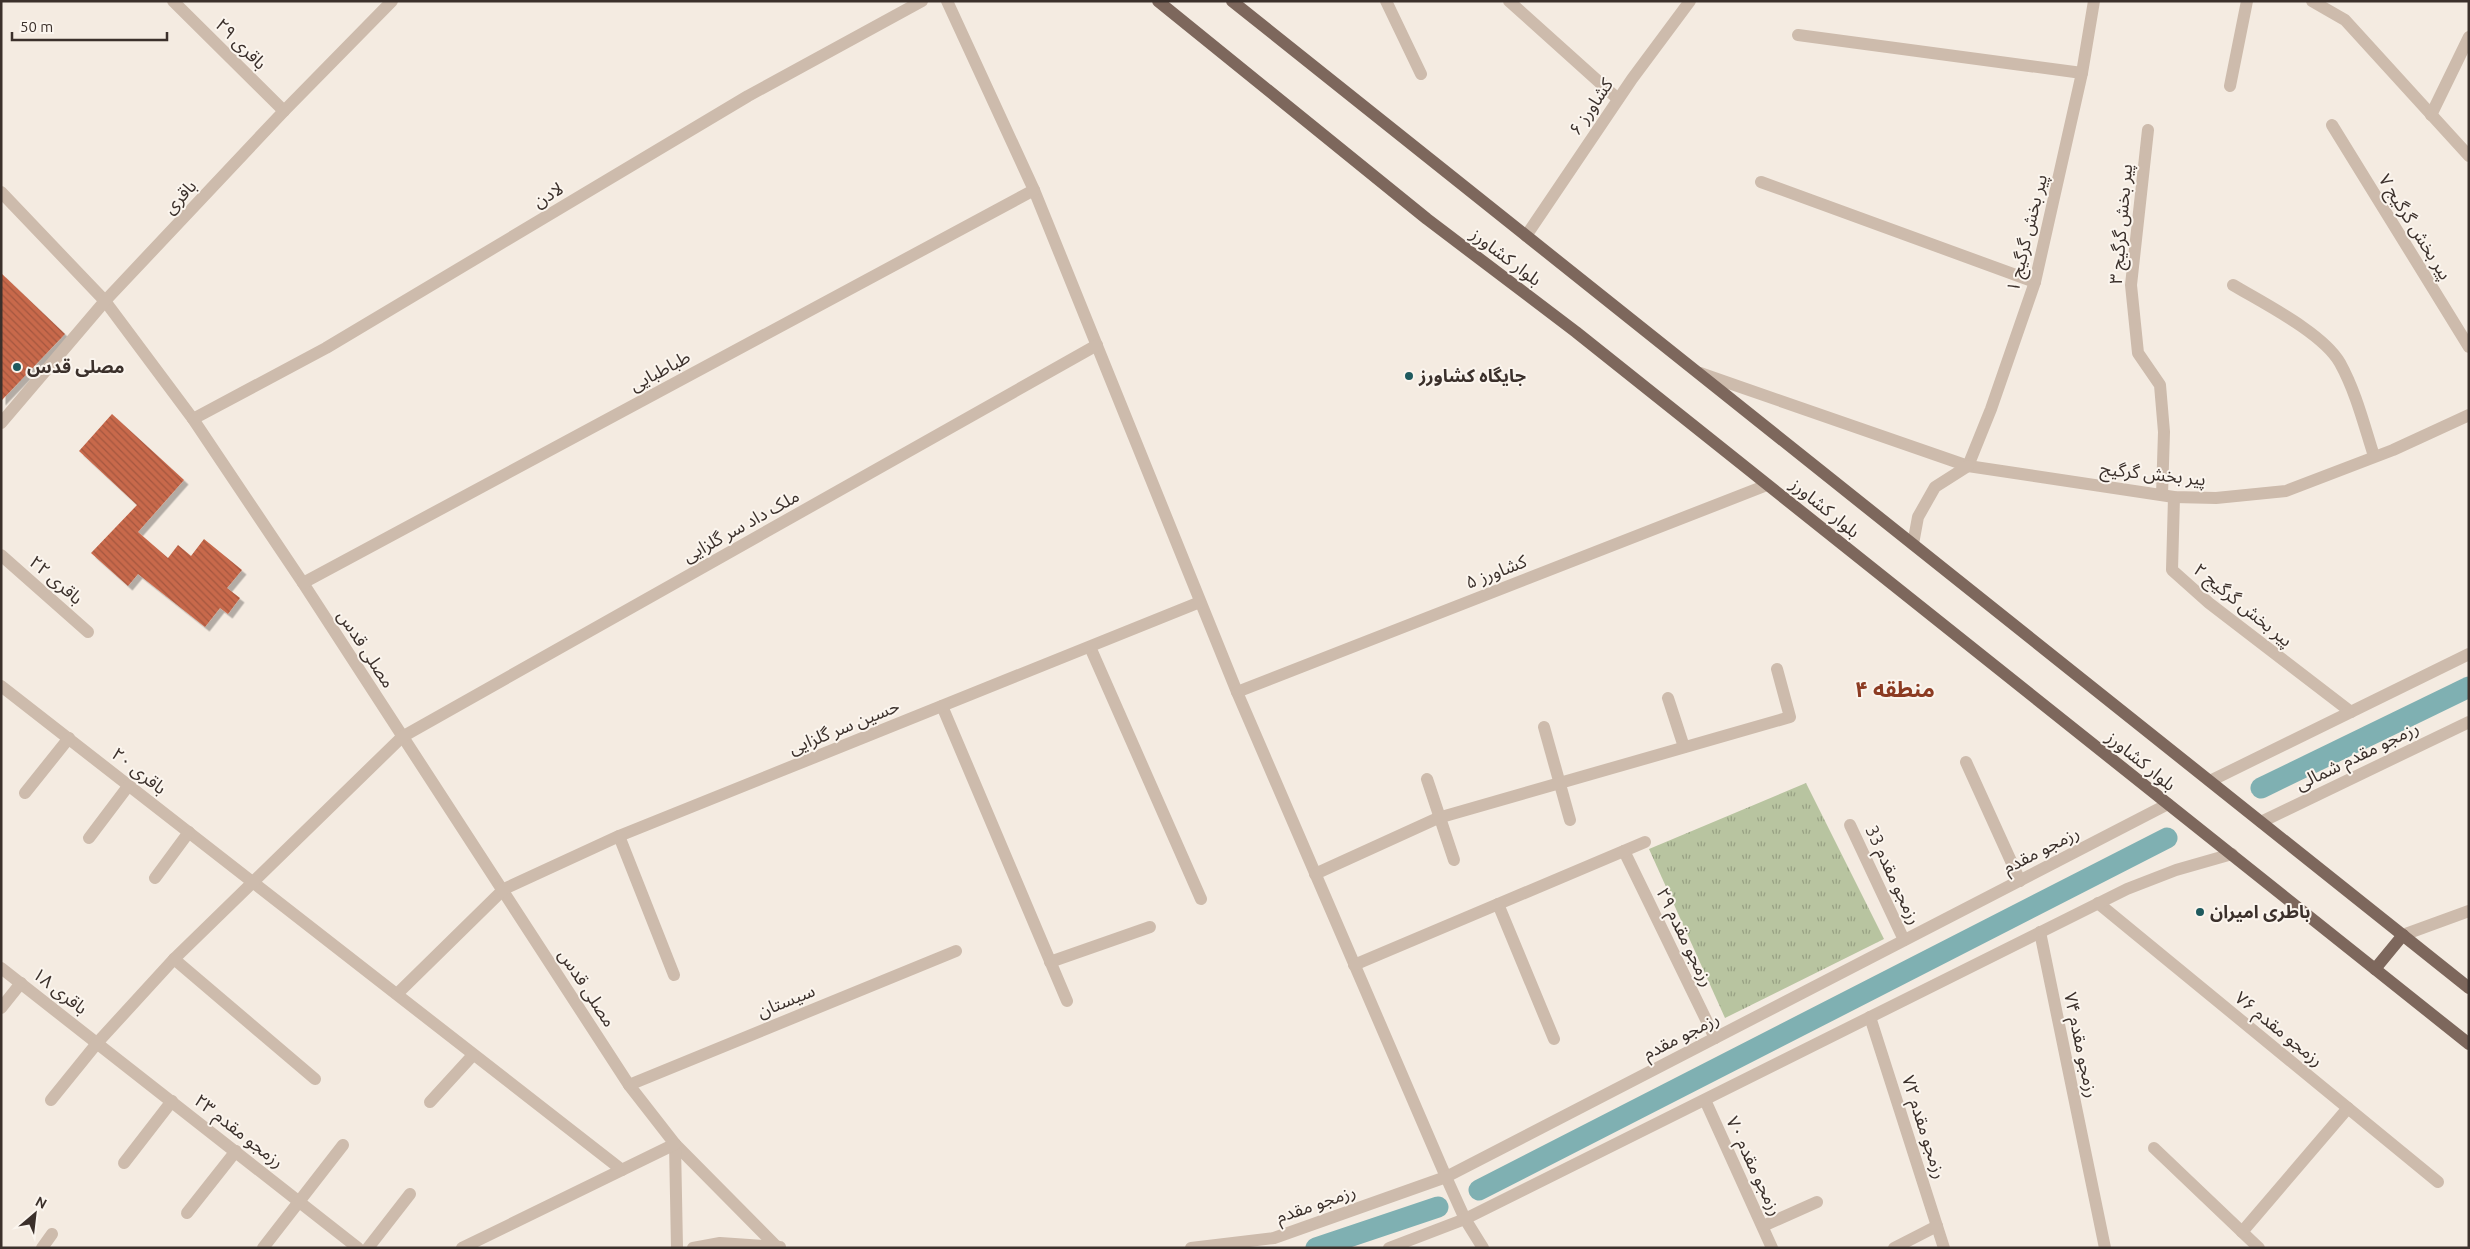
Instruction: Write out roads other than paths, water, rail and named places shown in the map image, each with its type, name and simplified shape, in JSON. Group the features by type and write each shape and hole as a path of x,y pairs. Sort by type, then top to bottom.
{"main road":[{"name":"بلوار کشاورز","path":"1158,1 1427,219 1576,332 2469,1044"},
{"name":"بلوار کشاورز","path":"1232,1 2469,988"},
{"path":"2375,969 2403,935"}],"street":[{"name":"باقری ۲۹","path":"173,1 284,111"},
{"name":"باقری","path":"1,423 106,301 284,111 392,1"},
{"name":"لادن","path":"192,419 326,348 748,96 922,1"},
{"path":"947,1 1034,190 1237,692 1354,965 1465,1219 1483,1248"},
{"path":"1386,1 1421,74"},
{"path":"1509,1 1618,99"},
{"name":"کشاورز ۶","path":"1526,236 1618,99 1690,1"},
{"name":"پیر بخش گرگیج ۱","path":"1968,466 1991,409 2035,282 2082,73 2094,1"},
{"path":"2230,86 2247,1"},
{"path":"2312,1 2345,20 2469,156"},
{"path":"1798,35 2082,73"},
{"path":"2432,115 2469,37"},
{"name":"پیر بخش گرگیج ۷","path":"2332,125 2469,347"},
{"name":"پیر بخش گرگیج ۳","path":"2148,130 2131,285 2138,352 2160,385 2168,496"},
{"path":"1762,182 2035,282"},
{"name":"طباطبایی","path":"303,583 1034,190"},
{"name":"مصلی قدس","path":"1,192 106,301 192,419 303,583 402,737 504,889 629,1084 675,1144 781,1247"},
{"path":"2232,285 2314,336 2339,361 2352,388 2374,456"},
{"name":"ملک داد سر گلزایی","path":"52,1100 98,1042 174,959 255,883 402,737 1097,345"},
{"name":"پیر بخش گرگیج","path":"1699,373 1968,466 2168,496 2216,498 2286,491 2393,450 2469,415"},
{"path":"1913,544 1918,517 1935,487 1968,466"},
{"name":"کشاورز ۵","path":"1237,692 1767,484"},
{"name":"پیر بخش گرگیج ۲","path":"2168,496 2172,570 2209,603 2352,712"},
{"name":"باقری ۲۲","path":"1,555 88,632"},
{"name":"حسین سر گلزایی","path":"397,994 504,889 619,836 1200,602"},
{"path":"1090,647 1201,899"},
{"path":"2210,781 2469,654"},
{"path":"1315,874 1438,818 1790,717 1776,669"},
{"name":"باقری ۲۰","path":"1,686 622,1170"},
{"path":"1668,698 1684,747"},
{"path":"942,706 1066,1001"},
{"name":"رزمجو مقدم شمالی","path":"2261,822 2469,722"},
{"path":"1544,727 1570,820"},
{"path":"25,793 69,738"},
{"path":"1966,762 2020,881"},
{"path":"1427,779 1438,818 1454,860"},
{"path":"89,838 129,785"},
{"name":"رزمجو مقدم","path":"1191,1248 1274,1238 1446,1177 2168,804"},
{"name":"رزمجو مقدم 33","path":"1850,825 1904,940"},
{"path":"155,878 190,832"},
{"path":"619,836 674,975"},
{"path":"1354,965 1645,842"},
{"name":"رزمجو مقدم ۲۹","path":"1624,851 1715,1038"},
{"path":"1390,1248 1465,1219 2098,903 2176,870 2232,854"},
{"name":"رزمجو مقدم ۷۶","path":"2098,903 2438,1182"},
{"path":"1498,904 1554,1039"},
{"path":"2403,935 2469,910"},
{"path":"1050,962 1150,927"},
{"name":"رزمجو مقدم ۷۴","path":"2040,932 2105,1248"},
{"name":"سیستان","path":"629,1084 956,951"},
{"path":"174,959 315,1080"},
{"name":"باقری ۱۸","path":"1,968 98,1042"},
{"path":"1,1008 21,983"},
{"name":"رزمجو مقدم ۷۲","path":"1870,1017 1944,1248"},
{"name":"رزمجو مقدم ۲۳","path":"98,1042 358,1248"},
{"path":"430,1102 473,1055"},
{"path":"124,1163 172,1100"},
{"name":"رزمجو مقدم ۷۰","path":"1705,1100 1772,1248"},
{"path":"2242,1232 2348,1108"},
{"path":"467,1247 675,1144 678,1248"},
{"path":"263,1248 343,1145"},
{"path":"2154,1148 2259,1248"},
{"path":"187,1213 236,1151"},
{"path":"368,1248 410,1194"},
{"path":"1763,1226 1817,1202"},
{"path":"1894,1248 1937,1226"},
{"path":"42,1248 52,1234"},
{"path":"693,1248 720,1243 781,1247"}],"waterway":[{"path":"2261,788 2469,687"},
{"path":"1479,1190 2167,838"},
{"path":"1316,1248 1438,1207"}],"place":[{"name":"مصلی قدس","path":"17,367"},
{"name":"جایگاه کشاورز","path":"1409,376"},
{"name":"باطری امیران","path":"2200,912"}],"district":[{"name":"منطقه ۴","path":"1895,689"}]}
